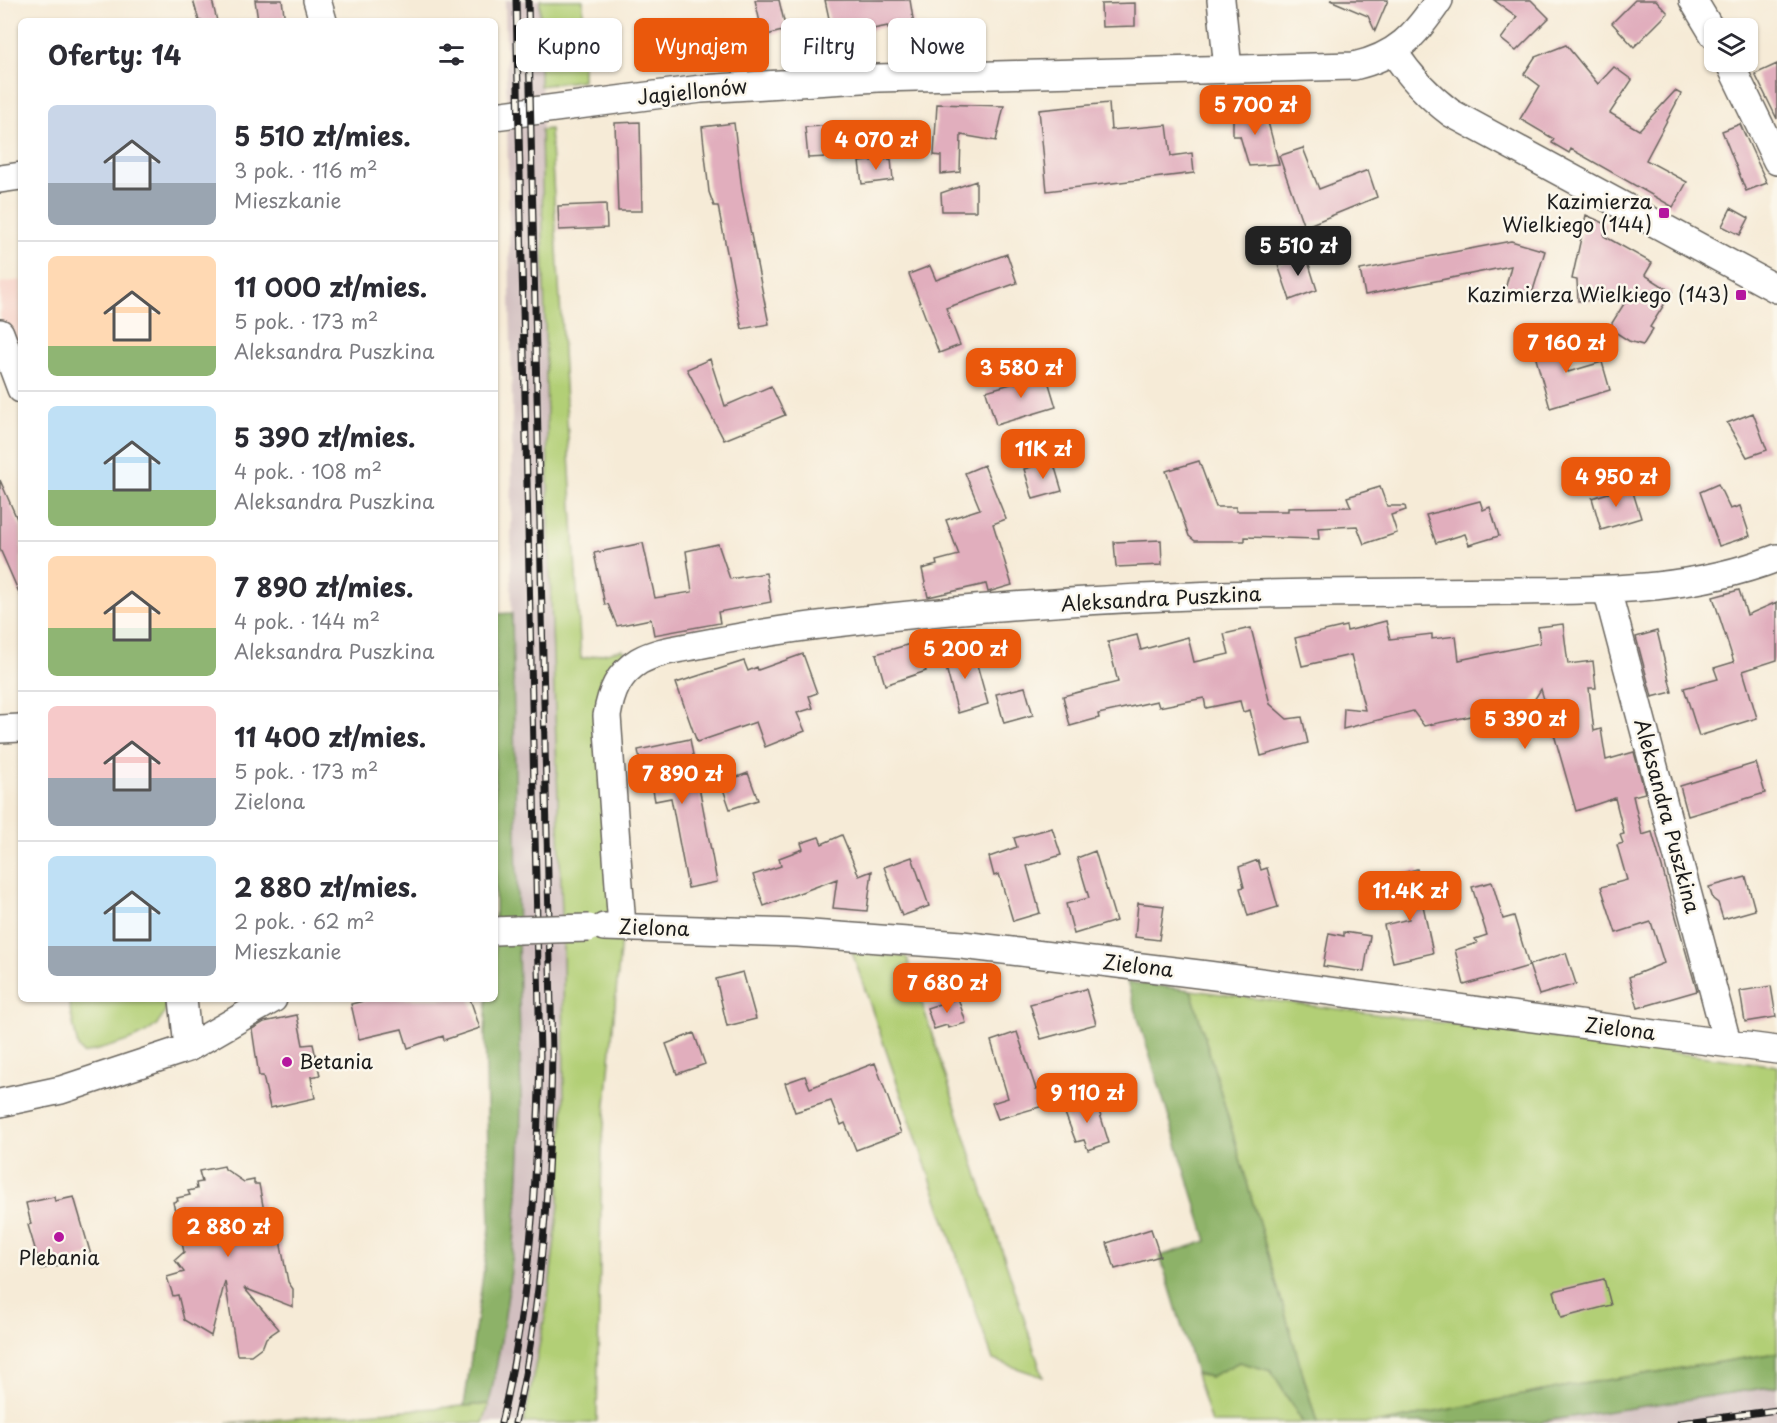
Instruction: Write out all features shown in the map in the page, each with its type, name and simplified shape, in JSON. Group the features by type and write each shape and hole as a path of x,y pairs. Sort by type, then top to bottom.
{"street":[{"path":"317,0 322,18"},
{"path":"1221,0 1228,69"},
{"name":"Jagiellonów","path":"498,116 712,88 878,78 1354,66 1374,61 1394,52 1416,32 1439,0"},
{"path":"1693,0 1704,18"},
{"path":"1394,52 1417,84 1451,113 1777,289"},
{"path":"1734,72 1777,162"},
{"path":"0,178 18,176"},
{"path":"0,333 18,380"},
{"name":"Aleksandra Puszkina","path":"622,927 607,716 609,699 626,670 655,654 812,626 1096,601 1301,593 1607,590 1664,587 1748,569 1777,558"},
{"name":"Aleksandra Puszkina","path":"1607,590 1728,1042"},
{"path":"0,729 18,728"},
{"name":"Zielona","path":"507,930 622,927 798,933 962,945 1777,1050"},
{"path":"183,1002 188,1048"},
{"path":"0,1103 62,1090 188,1048 268,1002"}],"shaded area":[{"path":"505,0 540,0 540,18 516,18 516,72 541,72 550,572 563,942 564,1097 559,1205 547,1306 524,1423 485,1423 510,1282 521,1142 511,574 512,404"},
{"path":"18,280 18,381 0,333 0,283"},
{"path":"1777,1386 1777,1423 1531,1423 1616,1409"}],"green space":[{"path":"540,0 583,0 583,18 540,18"},
{"path":"540,72 583,72 583,80 540,86"},
{"path":"550,129 581,659 623,649 633,666 617,682 622,927 602,1149 597,1421 590,1423 524,1423 547,1306 559,1205 564,1097 563,942 550,572 541,130"},
{"path":"512,613 521,1102 519,1178 508,1292 489,1404 464,1406 490,1227 485,1032 487,1002 498,1002 498,614"},
{"path":"852,952 907,957 1043,1377 993,1360"},
{"path":"1127,982 1191,990 1317,1423 1303,1423 1271,1371 1239,1362 1210,1377 1196,1373 1160,1256 1207,1241"},
{"path":"1191,990 1777,1066 1777,1353 1563,1387 1380,1423 1317,1423"},
{"path":"69,1002 166,1002 165,1012 159,1022 149,1031 123,1043 83,1054 78,1047"},
{"path":"1777,1353 1777,1386 1531,1423 1380,1423 1563,1387"},
{"path":"1239,1362 1272,1371 1303,1423 1211,1423 1196,1374 1210,1377"},
{"path":"489,1404 483,1423 226,1423 464,1406"}],"building":[{"path":"193,0 212,0 216,18 198,18"},
{"path":"255,0 282,0 285,18 258,18"},
{"path":"755,0 779,0 783,18 781,18 781,31 769,34 769,18 759,18"},
{"path":"825,0 910,0 913,18 888,18 888,26 876,28 876,18 829,18"},
{"path":"1330,0 1388,0 1375,31 1368,16"},
{"path":"1494,0 1531,0 1549,18 1516,51 1501,39 1517,17"},
{"path":"1635,0 1656,0 1668,13 1634,47 1612,23"},
{"path":"1135,3 1135,26 1102,27 1101,4"},
{"path":"1566,45 1598,84 1614,67 1632,80 1610,113 1639,130 1675,91 1681,94 1646,160 1687,182 1673,207 1571,149 1569,153 1552,143 1554,139 1520,119 1540,86 1524,74 1535,57"},
{"path":"1777,64 1777,119 1755,74"},
{"path":"1109,103 1111,130 1167,125 1171,156 1192,153 1194,173 1047,191 1039,110"},
{"path":"937,104 1004,106 996,141 961,135 960,172 941,174 941,156 934,155"},
{"path":"1233,107 1264,107 1264,122 1268,122 1279,164 1249,166 1240,136 1233,136"},
{"path":"640,122 642,211 618,211 615,123"},
{"path":"734,123 742,190 769,324 742,329 718,206 714,206 709,192 702,127"},
{"path":"1740,124 1767,183 1746,191 1722,131"},
{"path":"843,125 846,156 808,158 805,127"},
{"path":"1303,148 1319,189 1368,170 1377,197 1304,227 1279,156"},
{"path":"891,159 893,180 862,184 859,162"},
{"path":"976,181 976,211 942,211 941,193"},
{"path":"606,204 607,228 559,230 558,206"},
{"path":"1731,208 1749,218 1740,235 1722,226"},
{"path":"1586,215 1606,224 1604,236 1652,263 1645,275 1672,292 1650,327 1653,329 1643,345 1629,341 1612,330 1612,323 1627,299 1578,301 1577,280 1572,279"},
{"path":"1511,241 1545,251 1531,297 1505,290 1511,266 1365,295 1360,270"},
{"path":"1007,254 1017,283 946,308 960,345 939,353 909,274 930,266 936,280"},
{"path":"1306,255 1317,290 1290,300 1278,265"},
{"path":"1556,333 1568,372 1602,362 1610,390 1550,408 1531,341"},
{"path":"710,359 725,406 771,386 785,415 724,440 687,369"},
{"path":"1046,374 1056,407 996,425 986,391"},
{"path":"1753,413 1767,450 1747,457 1727,423"},
{"path":"1053,461 1062,491 1033,499 1024,469"},
{"path":"1199,461 1216,507 1236,507 1236,511 1288,511 1288,508 1351,507 1347,497 1380,487 1387,506 1405,506 1406,510 1391,515 1397,533 1364,544 1357,526 1318,528 1319,539 1245,537 1245,541 1195,541 1189,536 1166,471"},
{"path":"984,465 1006,519 993,524 1012,585 988,592 986,584 928,597 922,569 937,565 936,561 959,555 946,520 980,509 965,473"},
{"path":"0,480 18,521 18,590 0,549"},
{"path":"1718,484 1730,509 1740,506 1750,536 1719,546 1700,492"},
{"path":"1631,486 1641,518 1601,530 1592,498"},
{"path":"1480,501 1483,510 1490,507 1499,536 1469,545 1465,534 1436,543 1426,515"},
{"path":"1161,540 1162,565 1116,567 1114,542"},
{"path":"643,543 655,598 692,592 686,551 718,544 730,579 766,573 771,602 718,612 720,623 654,635 651,619 617,626 608,604 605,605 594,553"},
{"path":"1739,590 1747,615 1777,602 1777,660 1743,671 1757,718 1699,736 1684,688 1718,679 1714,668 1734,662 1713,597"},
{"path":"1386,621 1390,639 1432,634 1432,639 1456,636 1459,660 1540,643 1538,627 1563,624 1568,664 1593,661 1596,688 1589,688 1594,731 1601,729 1606,760 1634,752 1645,793 1633,796 1642,835 1652,832 1697,991 1638,1008 1629,977 1664,963 1651,922 1616,933 1601,887 1627,880 1617,845 1623,843 1620,835 1624,834 1615,798 1576,811 1541,689 1521,721 1515,717 1507,718 1505,709 1424,726 1413,711 1343,729 1344,708 1365,710 1351,655 1302,666 1295,638 1346,626 1347,631"},
{"path":"1251,628 1270,704 1287,719 1302,717 1308,743 1261,756 1250,710 1243,712 1240,701 1206,708 1204,698 1159,707 1157,701 1098,714 1099,718 1070,726 1063,696 1118,682 1108,642 1137,635 1141,650 1188,637 1194,662 1229,654 1224,634"},
{"path":"1657,631 1672,692 1652,697 1636,637"},
{"path":"917,642 926,671 885,685 876,654"},
{"path":"972,647 988,704 958,713 943,656"},
{"path":"803,654 817,693 809,696 813,708 797,713 805,731 765,747 756,722 697,742 676,683 744,661 748,671 757,667 758,670"},
{"path":"1025,687 1033,715 1004,723 996,694"},
{"path":"690,739 717,882 688,888 671,798 655,801 651,779 644,781 638,750"},
{"path":"1756,763 1765,793 1688,816 1680,786"},
{"path":"748,773 758,800 730,809 721,783"},
{"path":"1052,828 1061,855 1027,866 1040,913 1013,921 999,874 994,876 989,857 1017,847 1014,838"},
{"path":"842,835 859,876 872,871 867,911 833,908 837,879 764,906 753,875 781,866 779,858 803,849 801,843 819,837 822,844"},
{"path":"1095,851 1116,921 1074,934 1066,904 1089,898 1077,858"},
{"path":"912,857 929,906 902,916 884,867"},
{"path":"1258,860 1261,870 1267,868 1278,907 1248,916 1240,888 1244,887 1239,867"},
{"path":"1417,869 1423,890 1420,891 1433,953 1393,962 1384,925 1409,919 1396,875"},
{"path":"1746,877 1755,910 1723,919 1718,903 1713,899 1709,887"},
{"path":"1492,882 1503,919 1514,916 1529,966 1464,985 1455,950 1477,943 1475,939 1487,935 1472,887"},
{"path":"1138,903 1164,906 1159,940 1135,937"},
{"path":"1344,932 1370,936 1364,972 1323,966 1329,933 1344,936"},
{"path":"1566,953 1576,984 1539,995 1529,965"},
{"path":"743,972 756,1019 727,1026 716,979"},
{"path":"1771,986 1776,1017 1745,1022 1740,991"},
{"path":"1086,989 1096,1024 1041,1039 1030,1004"},
{"path":"958,998 966,1023 934,1029 927,1008"},
{"path":"359,1002 471,1002 480,1028 444,1040 443,1036 408,1048 402,1029 359,1039 351,1004"},
{"name":"Betania","path":"297,1015 303,1045 313,1044 320,1075 311,1077 315,1098 270,1108 263,1076 259,1076 252,1029 264,1022"},
{"path":"1017,1032 1036,1089 1045,1087 1050,1104 998,1119 992,1103 1008,1098 991,1041"},
{"path":"694,1033 705,1064 677,1074 666,1044"},
{"path":"875,1063 901,1133 856,1150 845,1123 841,1125 831,1101 795,1112 785,1083 805,1076 810,1088"},
{"path":"1095,1098 1109,1143 1088,1150 1084,1140 1076,1142 1063,1108"},
{"path":"224,1166 244,1182 254,1180 254,1184 259,1184 268,1233 280,1240 288,1282 293,1289 293,1307 244,1288 279,1329 266,1338 263,1346 251,1355 237,1355 225,1281 211,1336 184,1320 178,1295 173,1296 167,1277 184,1272 175,1260 184,1252 173,1202 178,1201 177,1198 190,1195 188,1191 197,1189 196,1183 202,1182 199,1171"},
{"name":"Plebania","path":"54,1197 55,1201 74,1197 91,1255 74,1259 74,1262 41,1269 28,1225 31,1224 26,1203"},
{"path":"1151,1229 1160,1256 1115,1269 1107,1243"},
{"path":"1604,1279 1611,1305 1561,1318 1554,1291"}],"railway":[{"path":"501,1423 519,1332 530,1240 537,1148 540,1055 516,0"},
{"path":"515,1423 525,1377 543,1239 552,1052 528,0"},
{"path":"1680,1423 1777,1410"}],"place":[{"name":"Kazimierza Wielkiego (144)","path":"1664,213"},
{"name":"Kazimierza Wielkiego (143)","path":"1741,295"},
{"name":"Betania","path":"287,1062"},
{"name":"Plebania","path":"59,1237"}]}
